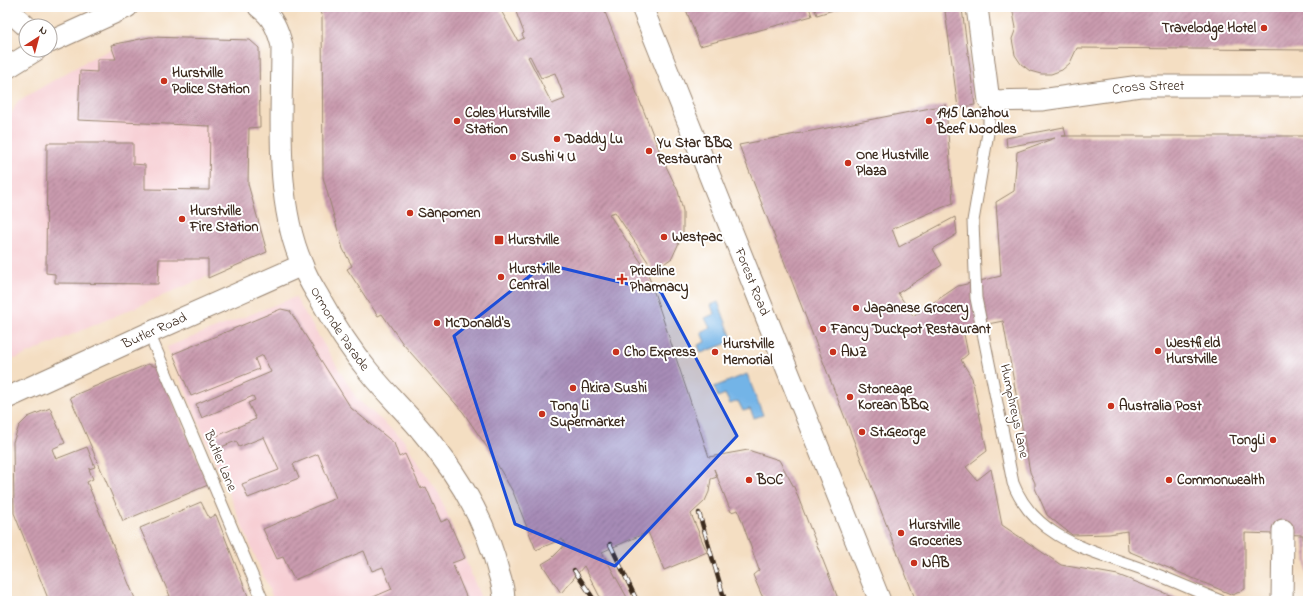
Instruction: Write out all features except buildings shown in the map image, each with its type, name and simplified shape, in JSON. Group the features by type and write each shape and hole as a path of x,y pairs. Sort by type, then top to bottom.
{"street":[{"path":"58,39 127,7"},
{"name":"Forest Road","path":"642,7 880,601"},
{"path":"977,7 989,101"},
{"path":"7,9 18,19"},
{"name":"Ormonde Parade","path":"266,13 279,34 282,46 282,150 285,199 294,243 302,265 332,320 349,347 438,450 462,486 481,521 495,554 504,594 504,601"},
{"path":"7,68 24,58"},
{"name":"Cross Street","path":"989,101 1041,100 1140,86 1308,86"},
{"name":"Butler Road","path":"7,398 149,332 302,265"},
{"path":"1282,601 1283,530"}],"lane":[{"name":"Humphreys Lane","path":"989,101 989,127 973,220 976,298 1013,483 1018,496 1026,508 1056,535 1075,544 1153,573 1221,601"},
{"name":"Butler Lane","path":"149,332 263,601"}],"highlighted area":[{"path":"545,264 661,292 737,436 615,566 515,524 454,336"}],"shaded area":[{"path":"158,43 246,178 262,253 15,359 10,355 10,116 18,101 92,58 111,50 129,45"},
{"path":"295,297 357,399 402,438 439,494 482,601 274,601 167,347"}],"water":[{"path":"718,302 733,341 701,353 698,345 705,342 701,332 710,328 705,318 714,314 711,305"},
{"path":"747,374 763,415 754,418 750,409 743,411 738,401 730,404 725,394 718,397 714,387"}],"railway":[{"path":"699,513 725,601"},
{"path":"610,544 637,601"},
{"path":"574,570 595,601"}],"place":[{"name":"Travelodge Hotel","path":"1264,28"},
{"name":"Hurstville Police Station","path":"164,81"},
{"name":"Coles Hurstville Station","path":"457,121"},
{"name":"1915 Lanzhou Beef Noodles","path":"929,121"},
{"name":"Daddy Lu","path":"557,139"},
{"name":"Yu Star BBQ Restaurant","path":"649,151"},
{"name":"Sushi 4 U","path":"513,157"},
{"name":"One Hustville Plaza","path":"848,163"},
{"name":"Sanpomen","path":"410,213"},
{"name":"Hurstville Fire Station","path":"182,219"},
{"name":"Westpac","path":"664,237"},
{"name":"Hurstville","path":"499,240"},
{"name":"Hurstville Central","path":"501,277"},
{"name":"Priceline Pharmacy","path":"622,279"},
{"name":"Japanese Grocery","path":"856,308"},
{"name":"McDonald's","path":"437,323"},
{"name":"Fancy Duckpot Restaurant","path":"823,329"},
{"name":"Westfield Hurstville","path":"1158,351"},
{"name":"Cho Express","path":"616,352"},
{"name":"Hurstville Memorial","path":"715,352"},
{"name":"ANZ","path":"833,352"},
{"name":"Akira Sushi","path":"573,388"},
{"name":"Stoneage Korean BBQ","path":"850,397"},
{"name":"Australia Post","path":"1111,406"},
{"name":"Tong Li Supermarket","path":"542,414"},
{"name":"St.George","path":"862,432"},
{"name":"TongLi","path":"1273,440"},
{"name":"BOC","path":"749,480"},
{"name":"Commonwealth","path":"1169,480"},
{"name":"Hurstville Groceries","path":"901,533"},
{"name":"NAB","path":"914,563"}]}
